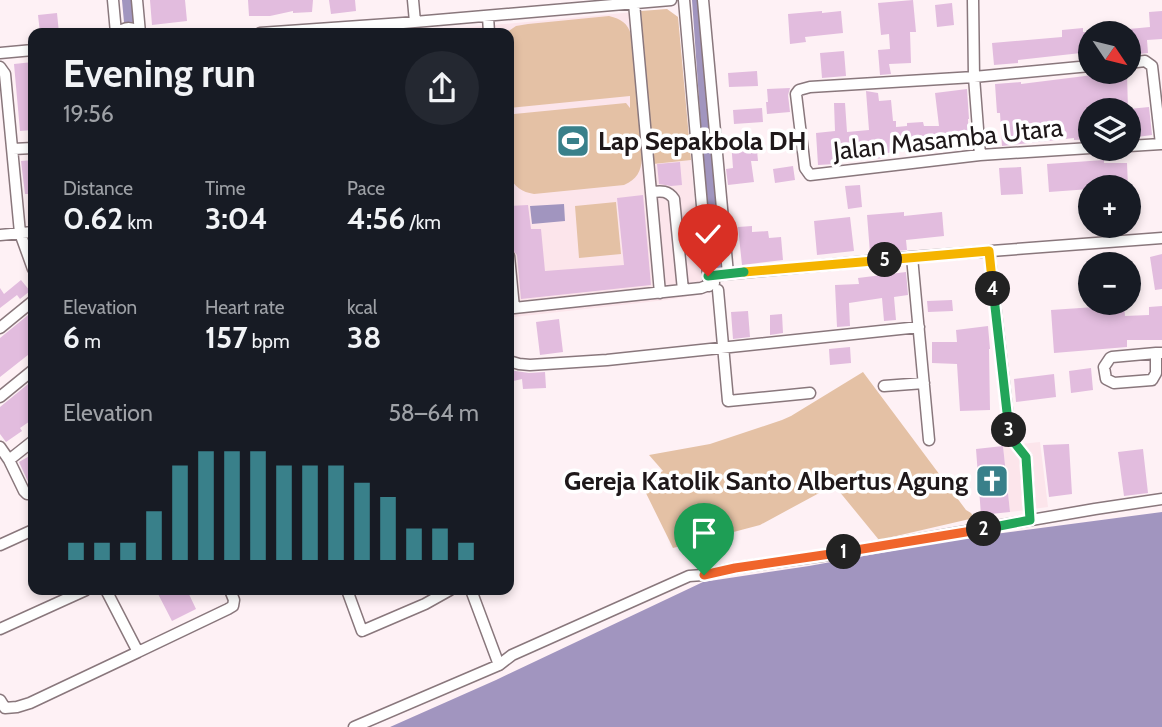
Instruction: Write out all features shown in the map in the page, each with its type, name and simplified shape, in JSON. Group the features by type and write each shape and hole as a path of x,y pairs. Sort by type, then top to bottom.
{"street":[{"path":"113,0 117,28"},
{"path":"137,0 139,28"},
{"path":"413,0 415,22"},
{"path":"330,28 671,0"},
{"path":"684,0 712,284 728,401 810,393"},
{"path":"703,0 728,274"},
{"path":"972,0 980,155"},
{"path":"634,3 660,293"},
{"path":"488,16 489,28"},
{"path":"0,53 28,50"},
{"path":"1141,61 1151,64 1162,146 1141,146"},
{"path":"0,67 5,74 20,233 28,256"},
{"path":"974,77 1078,67"},
{"name":"Jalan Masamba Utara","path":"974,77 802,88 796,94 805,168 810,175 980,155 1078,149"},
{"path":"13,149 28,148"},
{"path":"651,192 670,193 674,199 682,290"},
{"path":"0,235 28,232"},
{"path":"514,308 682,290 712,284 728,274 1162,238"},
{"path":"989,251 1010,437 1026,457 1030,520"},
{"path":"912,257 929,440"},
{"path":"0,328 28,306"},
{"path":"514,362 523,365 621,358 919,327"},
{"path":"1159,353 1156,373 1152,380 1114,383 1105,376 1104,367 1109,359 1159,353"},
{"path":"0,397 28,374"},
{"path":"884,386 924,383"},
{"path":"9,460 28,445"},
{"path":"0,447 28,494"},
{"path":"354,727 499,665 512,655 689,576 1162,499"},
{"path":"0,545 28,532"},
{"path":"0,629 75,595"},
{"path":"109,595 138,652"},
{"path":"0,700 5,708 30,704 233,606 232,595"},
{"path":"349,595 362,631 441,595"},
{"path":"473,595 499,665"}],"shaded area":[{"path":"667,9 678,17 703,294 514,317 514,28 461,28"},
{"path":"667,9 678,17 691,160 653,164 641,11"},
{"path":"609,16 628,27 631,35 642,158 635,178 624,185 534,194 514,184 514,114 626,103 630,108 630,96 514,108 513,28 528,24"},
{"path":"616,202 621,254 579,258 575,206"},
{"path":"564,204 565,221 532,224 530,206"},
{"path":"863,372 974,518 879,540 834,485 760,525 673,548 641,483 663,471 649,455 710,444 782,420"},
{"path":"1040,442 1048,507 1010,512 1003,446"},
{"path":"1162,512 1162,727 390,727 703,582 957,539"}],"building":[{"path":"150,0 185,0 187,21 152,25"},
{"path":"248,0 313,0 312,12 293,11 270,16 249,16"},
{"path":"329,0 355,0 356,11 331,14"},
{"path":"913,0 916,32 910,32 911,63 889,64 891,74 880,75 878,50 890,49 889,34 881,35 878,3"},
{"path":"952,3 954,25 937,27 935,5"},
{"path":"841,11 843,33 805,37 806,42 790,44 788,14"},
{"path":"1162,11 1162,39 1147,40 1148,53 1141,54 1141,28 1150,27 1149,12"},
{"path":"57,13 58,28 39,28 38,15"},
{"path":"1078,28 1078,53 994,65 992,43 1062,37 1062,30"},
{"path":"844,51 846,76 822,78 820,53"},
{"path":"28,63 28,130 20,131 14,64"},
{"path":"757,71 758,86 729,87 728,73"},
{"path":"1078,77 1078,84 1127,84 1128,98 1078,98 1078,140 1002,146 995,84 1021,84"},
{"path":"790,88 790,112 767,114 767,89"},
{"path":"967,89 969,148 908,154 907,149 883,154 883,158 835,161 835,164 818,165 816,133 835,131 834,103 845,103 847,132 869,130 866,91 878,93 879,101 891,100 896,127 923,122 924,126 939,126 935,93"},
{"path":"1149,107 1152,135 1141,136 1141,108"},
{"path":"762,108 763,122 734,124 733,110"},
{"path":"756,140 758,161 751,161 754,182 728,185 726,169 733,168 731,141"},
{"path":"28,160 28,194 25,194 21,161"},
{"path":"1090,161 1127,163 1128,175 1078,175 1078,190 1049,192 1047,164"},
{"path":"680,162 682,185 659,184 657,164"},
{"path":"793,166 795,180 775,183 773,169"},
{"path":"1021,167 1023,194 1001,195 999,168"},
{"path":"860,185 862,207 848,209 845,186"},
{"path":"643,195 651,285 521,299 517,255 514,251 514,206 528,205 531,229 541,229 545,271 624,265 617,198"},
{"path":"904,212 904,216 942,212 944,236 906,240 907,250 870,253 867,215"},
{"path":"850,217 854,251 817,255 814,221"},
{"path":"752,226 752,232 768,231 769,238 781,237 783,260 742,265 738,227"},
{"path":"1162,254 1162,289 1155,290 1150,257"},
{"path":"906,272 908,295 894,297 896,320 884,321 882,298 849,303 850,326 837,327 835,285 859,284 858,278"},
{"path":"21,280 28,289 28,293 20,299 17,295 0,308 0,288 4,294"},
{"path":"952,300 953,311 928,312 927,301"},
{"path":"1162,306 1162,340 1127,340 1127,347 1054,353 1051,310 1078,308 1078,315 1125,316 1149,315 1149,307"},
{"path":"748,311 750,337 733,339 731,312"},
{"path":"782,314 783,333 770,335 770,315"},
{"path":"28,315 28,355 0,377 0,338"},
{"path":"559,319 563,352 540,355 536,322"},
{"path":"988,326 990,410 960,411 957,364 932,363 932,342 957,342 956,330"},
{"path":"850,347 851,363 830,365 829,349"},
{"path":"1091,368 1093,390 1071,393 1069,371"},
{"path":"514,371 545,372 546,388 523,389 522,379 514,381"},
{"path":"1054,374 1056,397 1016,402 1014,379"},
{"path":"28,384 28,422 20,428 22,431 6,442 0,434 0,407"},
{"path":"1069,444 1072,494 1049,497 1043,445"},
{"name":"Gereja Katolik Santo Albertus Agung","path":"1003,446 1010,512 981,515 976,449"},
{"path":"1143,449 1148,493 1124,496 1118,452"},
{"path":"28,457 28,482 19,462"},
{"path":"159,595 189,595 196,609 172,621"}],"waterway":[{"path":"127,0 130,28"},
{"path":"697,0 716,268"}],"place":[{"name":"Lap Sepakbola DH","path":"573,141"},
{"name":"Gereja Katolik Santo Albertus Agung","path":"992,481"}],"route":[{"path":"704,575 1030,520 1026,457 1010,437 989,251 708,276"}]}
